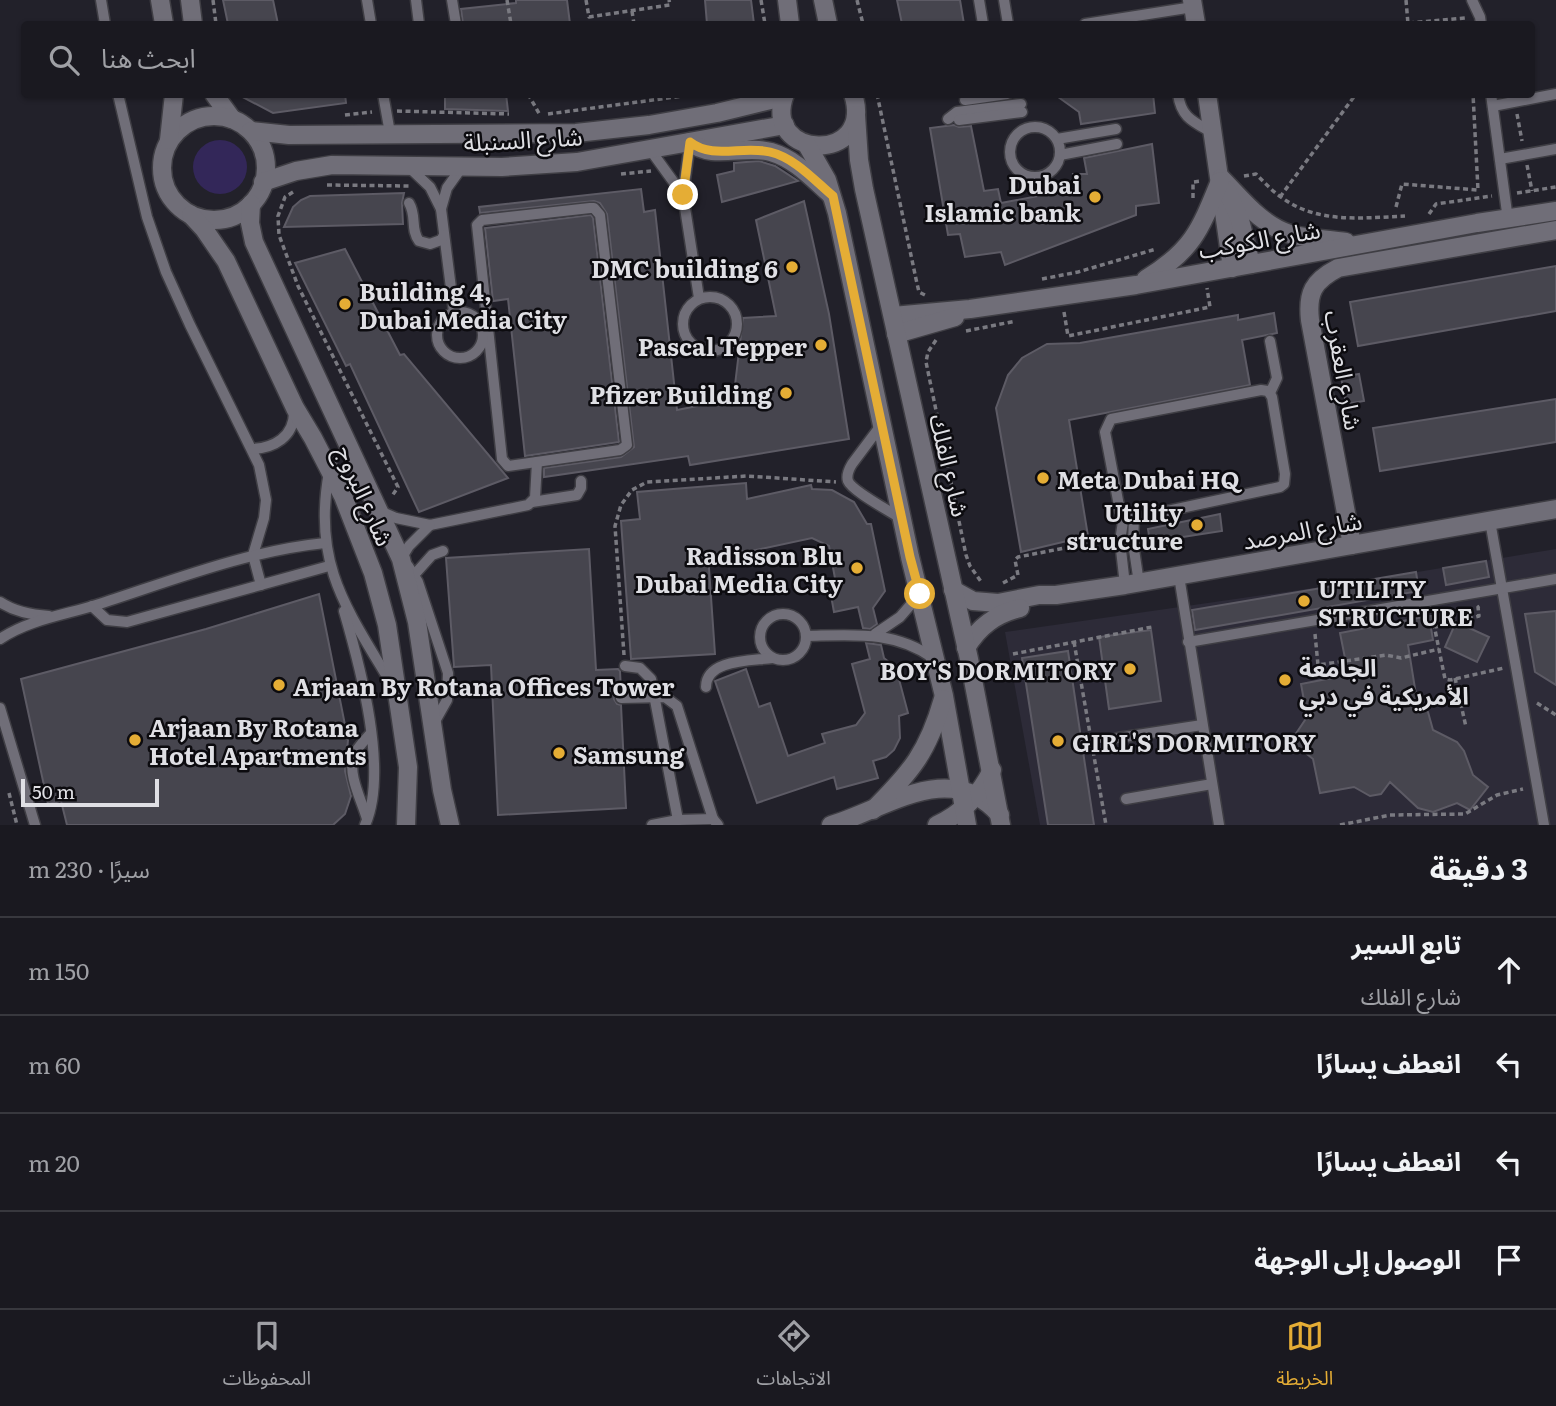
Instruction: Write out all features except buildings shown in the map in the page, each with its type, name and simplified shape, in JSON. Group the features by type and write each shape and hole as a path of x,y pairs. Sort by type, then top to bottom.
{"street":[{"path":"160,0 164,21"},
{"path":"190,0 193,21"},
{"path":"787,0 790,21"},
{"path":"824,1 827,21"},
{"path":"169,141 178,130 203,117 232,119 251,131 261,147 265,164 263,182 251,204 240,212 216,220 191,215 177,205 167,191 162,175 163,158 173,120 174,98"},
{"path":"217,98 232,119"},
{"name":"شارع السنبلة","path":"251,131 289,135 540,134 649,125 717,113 776,98"},
{"path":"784,98 782,117 785,125 790,134 807,145 820,164 833,196 967,805"},
{"name":"شارع الفلك","path":"854,98 861,174 966,648 1000,820"},
{"path":"1208,98 1232,268"},
{"path":"807,145 829,146 840,141 853,125 856,115"},
{"name":"شارع السنبلة","path":"263,182 313,167 332,165 541,166 785,125"},
{"path":"690,142 697,148 714,152 754,148 772,152 790,160 833,196"},
{"path":"1221,178 1266,222 1278,229 1299,236 1367,244"},
{"path":"1221,178 1240,220 1251,264"},
{"path":"1136,285 1163,268 1189,246 1206,217 1221,178"},
{"name":"شارع البروج","path":"251,204 250,223 254,242 414,582 417,622 442,790 450,825"},
{"name":"شارع الكوكب","path":"893,316 970,309 1136,285 1556,211"},
{"name":"شارع البروج","path":"191,215 226,261 295,408 330,468 354,521 373,573 387,625 408,767 406,825"},
{"name":"شارع العقرب","path":"1352,545 1310,320 1308,304 1313,288 1323,275 1338,268 1556,230"},
{"name":"شارع الكوكب","path":"896,334 956,317 970,309"},
{"name":"شارع المرصد","path":"985,597 1007,602 1039,594 1056,595 1132,584 1556,509"},
{"path":"953,590 965,598 985,597"},
{"name":"شارع المرصد","path":"966,648 978,631 995,617 1046,601 1056,595"},
{"path":"873,810 899,785 921,756 933,734 944,696"},
{"path":"937,825 967,805 992,770"},
{"path":"831,825 925,789 943,787 967,805 1000,820"}],"lane":[{"path":"101,0 104,21"},
{"path":"367,0 371,21"},
{"path":"416,0 419,21"},
{"path":"452,0 456,21"},
{"path":"979,0 983,21"},
{"path":"1004,0 1008,21"},
{"path":"1472,0 1481,21"},
{"path":"1110,21 1194,11"},
{"path":"1493,106 1556,94"},
{"path":"119,98 147,217 166,272 260,465 266,500 264,518 253,555 261,585"},
{"path":"384,98 390,133"},
{"path":"965,100 979,98"},
{"path":"1178,98 1179,107 1184,113 1213,133"},
{"path":"1492,98 1507,220"},
{"path":"954,120 1021,104"},
{"path":"1021,104 1036,126"},
{"path":"1020,131 1036,126 1045,128 1057,139 1060,155 1058,164 1046,175 1029,177 1021,174 1011,161 1011,145 1020,131 1021,104"},
{"path":"1057,139 1116,129"},
{"path":"690,142 683,195 699,298"},
{"path":"1060,155 1117,144"},
{"path":"649,148 683,195"},
{"path":"1500,159 1556,149"},
{"path":"441,209 447,188 463,165"},
{"path":"408,166 430,187 441,209 454,312"},
{"path":"410,203 414,214 414,231 419,241 430,244 441,240 444,235"},
{"path":"590,208 598,210 627,445 620,450 508,466 502,459 485,330 477,228 479,222 590,208"},
{"path":"708,296 725,301 736,315 736,332 725,346 717,350 699,349 691,344 682,328 685,310 699,298 708,296"},
{"path":"454,312 470,314 485,330 478,349 466,357 451,357 440,348 437,334 442,320 454,312"},
{"path":"1270,341 1277,378 1270,393"},
{"path":"1132,584 1133,543 1129,517 1117,506 1105,432 1111,419 1261,390 1270,393"},
{"path":"1129,517 1280,487 1285,474 1270,393"},
{"path":"252,449 274,445 283,439 294,419 295,408"},
{"path":"882,424 848,471 849,483 902,519"},
{"path":"532,502 535,498 537,462"},
{"path":"330,468 324,509 325,544 361,676 371,733 374,786 366,823"},
{"path":"380,511 430,525 524,507 532,502 577,495 581,481"},
{"path":"1490,521 1544,825"},
{"path":"401,559 430,525"},
{"path":"0,639 53,617 253,555 325,544"},
{"path":"414,582 432,555 443,551"},
{"path":"92,606 107,620 127,622 329,566"},
{"path":"1179,576 1219,825"},
{"path":"1188,642 1430,602 1503,596 1556,579"},
{"path":"874,634 900,617 920,594"},
{"path":"341,597 398,695"},
{"path":"0,602 9,608 53,617"},
{"path":"706,687 710,673 718,667 796,657 802,651 806,636 800,621 793,616 786,614 770,617 760,630 761,646 772,658"},
{"path":"806,636 874,634 914,646 936,660"},
{"path":"625,666 640,668 647,672 651,679 678,820"},
{"path":"621,698 664,697 677,706 715,823 678,820 652,825"},
{"path":"0,708 35,825"},
{"path":"1118,738 1202,725"},
{"path":"366,823 352,771 352,761 371,733"},
{"path":"1126,799 1212,784"}],"path":[{"path":"213,0 216,21"},
{"path":"507,0 510,21"},
{"path":"586,0 589,18 670,5 669,0"},
{"path":"761,0 764,21"},
{"path":"857,0 862,21"},
{"path":"1406,0 1409,21"},
{"path":"632,11 634,21"},
{"path":"530,98 540,115"},
{"path":"526,114 540,115 668,98"},
{"path":"878,98 919,292 932,298"},
{"path":"1280,197 1353,98"},
{"path":"1396,207 1402,184 1478,190 1473,98"},
{"path":"340,116 386,110 512,114"},
{"path":"1192,205 1193,183 1256,174 1280,197 1296,207 1318,215 1345,218 1414,216"},
{"path":"301,186 285,197 278,216 279,235 298,286 398,487 380,511"},
{"path":"323,186 430,187"},
{"path":"1428,216 1436,204 1556,187"},
{"path":"1038,279 1078,272 1158,248"},
{"path":"1062,296 1068,335 1210,307 1204,273"},
{"path":"961,331 1016,323 1018,319 1015,303"},
{"path":"942,337 928,352 926,362 966,555 985,597 1018,575 1015,560 1018,557 1096,542"},
{"path":"625,666 615,526 621,505 632,490 647,482 747,476 849,483"},
{"path":"1435,626 1479,616 1478,607 1503,596"},
{"path":"1430,602 1445,679 1516,665"},
{"path":"1314,622 1318,664 1386,655 1401,658 1439,649"},
{"path":"1013,654 1152,627"},
{"path":"1074,642 1106,825"},
{"path":"1455,678 1466,727"},
{"path":"1340,825 1390,815 1465,814 1506,791 1538,789"}],"shaded area":[{"path":"220,140 239,148 247,167 239,186 220,194 201,186 193,167 201,148"},
{"name":"الجامعة الأمريكية في دبي","path":"1556,549 1556,825 1040,825 1005,632 1369,580"}],"place":[{"name":"Dubai Islamic bank","path":"1095,197"},
{"name":"DMC building 6","path":"792,267"},
{"name":"Building 4, Dubai Media City","path":"345,304"},
{"name":"Pascal Tepper","path":"821,345"},
{"name":"Pfizer Building","path":"786,393"},
{"name":"Meta Dubai HQ","path":"1043,478"},
{"name":"Utility structure","path":"1197,525"},
{"name":"Radisson Blu Dubai Media City","path":"857,568"},
{"name":"UTILITY STRUCTURE","path":"1304,601"},
{"name":"BOY'S DORMITORY","path":"1130,669"},
{"name":"الجامعة الأمريكية في دبي","path":"1285,680"},
{"name":"Arjaan By Rotana Offices Tower","path":"279,685"},
{"name":"Arjaan By Rotana Hotel Apartments","path":"135,740"},
{"name":"GIRL'S DORMITORY","path":"1058,741"},
{"name":"Samsung","path":"559,753"}],"route":[{"path":"683,195 690,142 705,151 754,148 772,152 790,160 833,196 920,594"}]}
